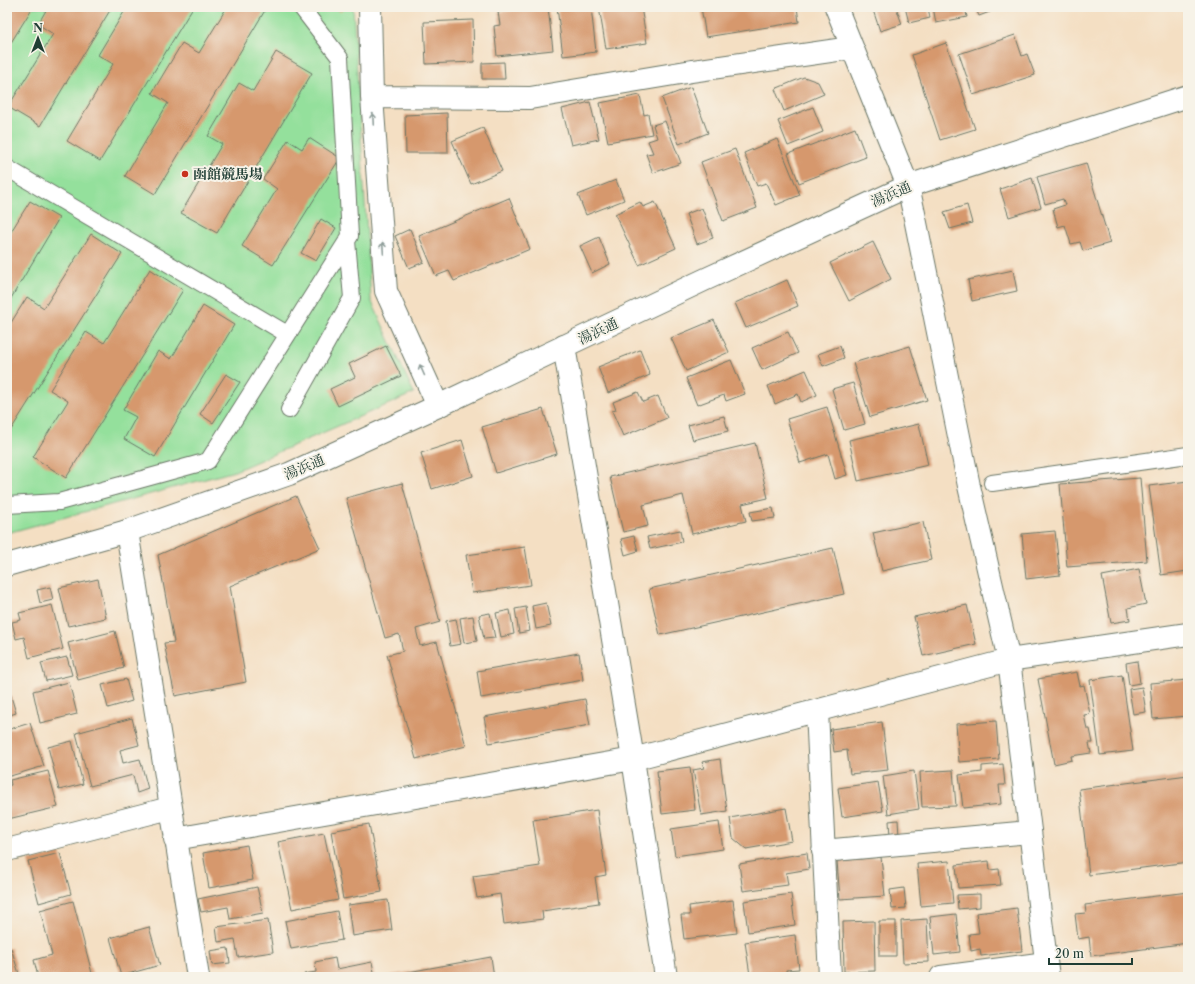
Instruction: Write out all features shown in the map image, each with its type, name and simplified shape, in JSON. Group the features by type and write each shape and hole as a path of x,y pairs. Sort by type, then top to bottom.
{"street":[{"path":"370,7 372,97 386,291 438,406"},
{"path":"836,7 851,48 908,186 969,486 1009,660 1047,970 941,977"},
{"path":"372,97 530,98 692,71 851,48"},
{"name":"湯浜通","path":"7,564 127,531 289,474 438,406 908,186 1188,96"},
{"path":"564,346 633,759 666,977"},
{"path":"127,531 198,977"},
{"path":"176,839 633,759 817,712 1009,660 1188,634"},
{"path":"817,712 830,977"},
{"path":"7,850 170,808"},
{"path":"823,851 1030,832"}],"lane":[{"path":"7,505 59,502 208,461 350,236 340,58 301,7"},
{"path":"7,168 287,334"},
{"path":"289,410 352,298 347,241"},
{"path":"992,484 1188,455"}],"green space":[{"name":"函館競馬場","path":"7,7 353,7 371,300 414,393 235,471 7,533"}],"building":[{"path":"7,7 33,7 7,49"},
{"path":"48,7 112,7 40,126 8,107 53,34 38,24"},
{"path":"127,7 139,7 146,11 149,7 193,7 100,161 67,141 113,64 98,55"},
{"path":"227,7 267,7 155,194 125,176 168,103 152,93 182,43 199,53"},
{"path":"336,7 347,7 340,12"},
{"path":"548,7 553,50 497,56 494,26 500,25 498,12"},
{"path":"557,7 591,7 596,52 563,56"},
{"path":"599,7 641,7 647,43 606,49"},
{"path":"701,7 797,7 799,22 706,37"},
{"path":"872,7 896,7 902,24 880,31"},
{"path":"905,7 928,7 930,18 909,23"},
{"path":"933,7 965,7 967,17 936,23"},
{"path":"975,7 1003,7 979,16"},
{"path":"473,20 474,62 426,64 424,22"},
{"path":"1015,35 1022,56 1027,54 1035,75 973,95 959,54"},
{"path":"946,43 975,129 940,140 912,55"},
{"path":"276,52 312,73 217,233 181,213 222,144 208,136 239,83 253,91"},
{"path":"504,62 505,79 482,79 482,63"},
{"path":"804,77 818,82 824,94 784,111 775,89"},
{"path":"691,87 708,133 679,144 662,98"},
{"path":"640,95 644,115 648,114 652,134 608,142 600,103"},
{"path":"590,102 599,139 571,145 562,109"},
{"path":"813,107 823,132 788,146 778,121"},
{"path":"447,113 448,153 406,153 405,115"},
{"path":"665,121 681,163 653,173 646,154 653,153 648,141 657,138 653,125"},
{"path":"483,128 502,171 471,184 452,141"},
{"path":"855,128 866,157 799,183 788,154"},
{"path":"309,138 340,158 273,265 242,246 277,189 263,179 288,140 302,149"},
{"path":"777,139 800,195 776,205 766,183 757,186 744,153"},
{"path":"735,149 757,208 723,221 701,162"},
{"path":"1086,163 1110,243 1083,251 1080,242 1071,244 1065,225 1058,227 1053,209 1065,205 1063,199 1045,204 1037,177"},
{"path":"1032,178 1041,207 1009,217 1000,189"},
{"path":"616,180 624,200 586,215 578,195"},
{"path":"509,198 530,249 454,281 449,271 436,276 419,236"},
{"path":"30,201 59,218 7,305 7,238"},
{"path":"640,202 643,207 655,202 676,248 639,265 615,214"},
{"path":"967,205 972,223 950,229 944,212"},
{"path":"702,208 713,238 697,244 686,214"},
{"path":"321,219 336,228 316,261 301,253"},
{"path":"410,229 424,262 409,268 395,236"},
{"path":"91,234 122,254 7,436 7,368 10,364 7,362 7,329 27,297 44,308"},
{"path":"599,237 610,264 592,273 580,246"},
{"path":"873,242 891,279 849,301 830,263"},
{"path":"150,269 183,290 66,478 33,457 68,401 50,390 86,332 104,343"},
{"path":"1013,270 1017,291 972,301 968,280"},
{"path":"787,280 798,306 746,328 735,303"},
{"path":"203,306 234,325 155,457 124,439 136,417 123,410 158,351 171,359"},
{"path":"714,320 729,352 686,371 671,338"},
{"path":"788,332 798,353 762,370 752,348"},
{"path":"386,346 401,376 338,406 330,389 355,377 349,364"},
{"path":"840,346 844,358 823,366 818,354"},
{"path":"910,346 927,400 870,417 853,363"},
{"path":"640,350 650,375 608,393 598,367"},
{"path":"731,360 745,394 726,401 724,395 697,405 686,378"},
{"path":"806,370 817,395 801,402 798,394 775,404 768,386"},
{"path":"226,374 240,382 213,423 200,414"},
{"path":"853,383 865,424 844,430 832,389"},
{"path":"638,392 643,402 658,396 667,418 623,436 612,411 616,410 613,402"},
{"path":"827,407 847,475 835,479 828,454 800,463 787,419"},
{"path":"543,409 557,454 496,473 482,427"},
{"path":"724,416 728,431 693,440 688,425"},
{"path":"919,424 928,465 858,481 849,440"},
{"path":"462,440 473,476 432,489 421,453"},
{"path":"755,443 768,498 742,504 746,521 692,534 683,495 643,505 648,526 623,532 610,477"},
{"path":"1140,478 1147,561 1067,567 1060,484"},
{"path":"1188,481 1188,571 1161,575 1149,486"},
{"path":"402,483 440,622 416,629 420,646 437,642 466,746 416,759 387,655 403,651 399,634 385,638 346,498"},
{"path":"296,496 320,548 230,586 246,682 175,696 164,643 174,642 158,555"},
{"path":"773,508 775,518 752,521 750,512"},
{"path":"923,522 931,560 882,571 873,533"},
{"path":"680,530 682,542 650,549 647,537"},
{"path":"1055,531 1060,575 1026,579 1022,534"},
{"path":"634,536 638,551 625,555 621,539"},
{"path":"525,547 531,585 472,593 466,555"},
{"path":"833,548 844,594 660,635 649,589"},
{"path":"1139,569 1146,604 1128,608 1130,620 1111,623 1102,576"},
{"path":"98,579 106,618 68,626 59,588"},
{"path":"50,587 53,600 40,603 37,590"},
{"path":"546,603 551,626 536,629 532,606"},
{"path":"52,605 63,649 29,658 24,637 16,639 12,622 21,620 19,613"},
{"path":"967,605 976,644 923,656 914,617"},
{"path":"526,607 530,631 519,633 515,609"},
{"path":"510,610 514,634 501,637 496,613"},
{"path":"490,613 495,638 484,639 479,615"},
{"path":"473,616 477,641 464,643 460,618"},
{"path":"456,619 461,644 450,646 446,621"},
{"path":"115,631 124,668 78,680 68,643"},
{"path":"579,653 583,680 481,698 477,671"},
{"path":"67,657 72,675 46,681 41,663"},
{"path":"1137,661 1140,683 1129,685 1126,663"},
{"path":"1077,672 1080,686 1084,685 1090,714 1084,715 1087,729 1090,729 1093,743 1089,743 1091,753 1071,756 1072,760 1054,764 1038,679"},
{"path":"1122,675 1133,751 1100,755 1090,680"},
{"path":"126,679 132,701 108,708 102,685"},
{"path":"1188,680 1188,716 1153,719 1150,683"},
{"path":"69,682 77,714 40,723 33,691"},
{"path":"7,683 16,713 7,716"},
{"path":"1142,687 1146,712 1133,714 1129,689"},
{"path":"585,699 590,725 489,743 484,717"},
{"path":"132,718 139,745 120,750 123,763 140,759 148,789 137,793 133,775 90,786 76,733"},
{"path":"996,721 999,759 959,762 956,724"},
{"path":"882,722 888,770 850,774 847,750 834,752 831,729"},
{"path":"30,723 44,766 7,777 7,730"},
{"path":"72,741 83,784 59,790 48,747"},
{"path":"720,759 727,811 701,815 693,770 704,768 702,762"},
{"path":"1003,764 1005,785 999,785 1001,804 963,808 959,775 982,772 982,766"},
{"path":"690,767 695,810 662,814 657,771"},
{"path":"953,770 956,806 922,807 920,772"},
{"path":"48,771 58,807 8,819 7,786 11,785 10,780"},
{"path":"914,771 919,809 888,814 883,776"},
{"path":"1188,775 1188,862 1089,875 1079,789"},
{"path":"878,782 883,811 842,817 838,788"},
{"path":"786,808 792,841 746,849 733,838 730,818"},
{"path":"597,810 606,875 595,877 599,903 542,911 543,919 504,924 500,894 477,898 473,876 540,866 533,820"},
{"path":"898,820 899,837 890,837 889,821"},
{"path":"719,822 723,849 675,856 671,829"},
{"path":"369,824 382,892 343,899 331,831"},
{"path":"324,833 338,900 292,909 278,842"},
{"path":"247,845 253,880 209,888 203,853"},
{"path":"60,853 71,894 39,903 28,861"},
{"path":"807,853 809,869 786,873 788,885 743,891 739,864"},
{"path":"881,857 885,896 840,899 837,861"},
{"path":"949,861 953,903 921,906 917,864"},
{"path":"989,861 990,870 999,869 1001,885 958,888 956,865"},
{"path":"257,887 263,913 230,919 228,907 201,912 198,899"},
{"path":"904,888 906,908 892,909 890,890"},
{"path":"1188,892 1188,943 1091,956 1089,937 1078,939 1075,914 1086,913 1085,905"},
{"path":"791,894 795,925 748,932 744,901"},
{"path":"980,894 980,907 958,909 957,895"},
{"path":"388,900 392,930 352,936 348,905"},
{"path":"733,900 737,933 684,939 681,915 690,915 689,906"},
{"path":"73,901 93,977 38,977 34,960 52,955 40,910"},
{"path":"1017,908 1022,951 981,956 980,949 971,951 969,934 979,933 976,913"},
{"path":"337,911 342,940 291,949 285,921"},
{"path":"956,914 960,952 934,955 930,917"},
{"path":"927,919 929,962 903,963 901,921"},
{"path":"268,920 273,952 238,957 235,939 218,942 216,927"},
{"path":"874,921 875,971 844,972 843,922"},
{"path":"879,921 896,921 896,956 879,956"},
{"path":"149,927 160,965 121,976 110,938"},
{"path":"795,935 799,969 786,970 786,976 761,977 761,974 750,975 745,942"},
{"path":"11,948 20,977 7,977 7,949"},
{"path":"228,948 230,963 212,965 210,951"},
{"path":"491,957 494,977 386,977 386,976"},
{"path":"335,958 337,969 372,962 375,977 305,977 304,974 316,972 315,962"}],"place":[{"name":"函館競馬場","path":"185,174"}]}
